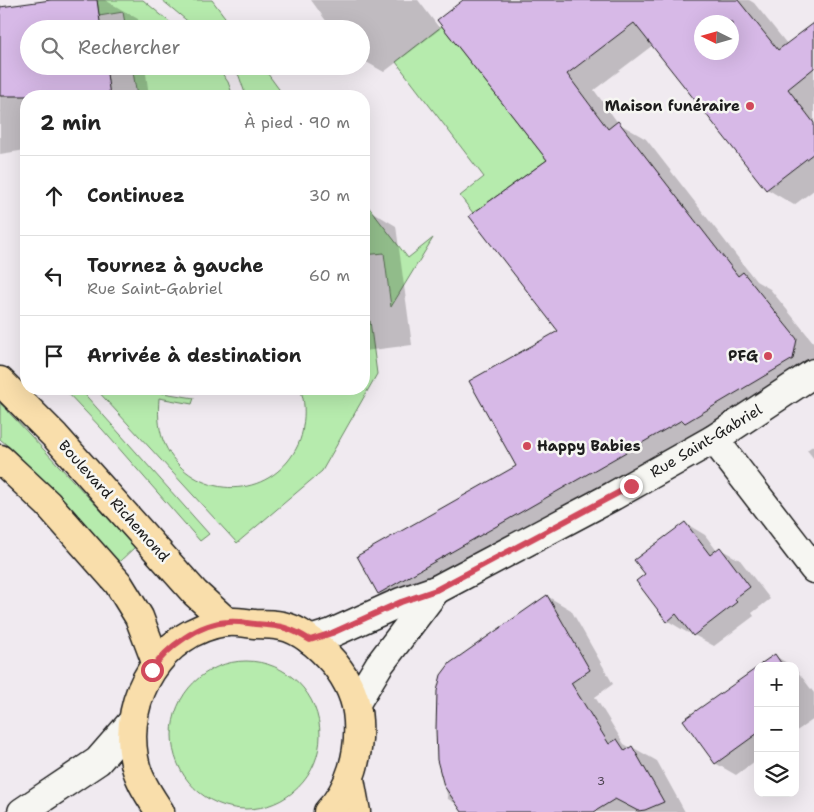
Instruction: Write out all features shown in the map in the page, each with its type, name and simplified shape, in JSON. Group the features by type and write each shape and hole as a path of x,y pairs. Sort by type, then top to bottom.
{"main road":[{"name":"Boulevard Richemond","path":"0,381 55,436 196,593 227,622"},
{"path":"0,458 48,504 118,583 139,617 156,662"},
{"path":"160,812 146,791 138,774 134,758 132,722 140,692 156,662 184,638 211,625 227,622 283,626 310,640 326,653 339,669 352,691 356,703 360,741 350,779 334,806 328,812"},
{"path":"350,779 356,812"}],"street":[{"name":"Rue Saint-Gabriel","path":"310,640 332,633 401,602 436,590 613,496 714,439 814,373"},
{"path":"714,439 814,569"},
{"name":"Rue Saint-Gabriel","path":"356,703 379,665 436,590"},
{"path":"22,812 98,761 132,722"}],"green space":[{"path":"97,0 143,0 167,20 124,20 123,12 99,16"},
{"path":"162,0 212,0 227,20 186,20"},
{"path":"442,26 547,160 473,213 460,196 484,177 396,62"},
{"path":"134,75 223,75 231,90 136,90"},
{"path":"269,75 280,90 244,90 239,76"},
{"path":"370,209 408,258 433,238 391,307 384,253 370,254"},
{"path":"370,321 377,374 370,386"},
{"path":"70,395 85,395 209,534 200,541"},
{"path":"101,395 175,395 194,398 192,404 159,398 160,430 173,458 186,471 202,481 220,487 256,484 273,475 288,461 294,453 301,436 304,412 302,395 365,395 322,471 237,543"},
{"path":"0,403 135,547 119,562 16,453 0,439"},
{"path":"246,661 274,666 299,682 315,707 320,735 315,763 299,788 274,804 246,809 218,804 193,788 177,763 172,735 177,707 193,682 218,666"}],"building":[{"path":"51,0 97,0 100,20 20,20 20,75 107,75 109,90 20,90 20,96 0,96 0,7"},
{"path":"463,0 738,0 778,50 814,23 814,68 788,89 814,123 814,153 766,190 634,23 567,74 608,129 618,121 738,276 743,272 797,339 793,359 685,423 682,420 378,594 357,556 516,466 469,381 558,331 469,216 547,160 437,20"},
{"path":"685,522 710,555 720,547 750,587 734,599 737,602 693,636 676,614 667,622 636,581 645,574 634,560"},
{"path":"547,595 590,670 571,683 609,744 617,739 625,751 632,746 664,802 638,811 615,799 594,812 462,812 444,786 437,760 436,729 437,691 441,675 450,663"},
{"path":"775,654 780,662 763,662"},
{"path":"754,670 754,736 715,764 683,720"}],"place":[{"name":"Maison funéraire","path":"750,106"},
{"name":"PFG","path":"768,356"},
{"name":"Happy Babies","path":"527,446"}],"route":[{"path":"152,670 156,662 173,646 198,630 211,625 227,622 283,626 310,640 332,633 401,602 436,590 631,486"}]}
